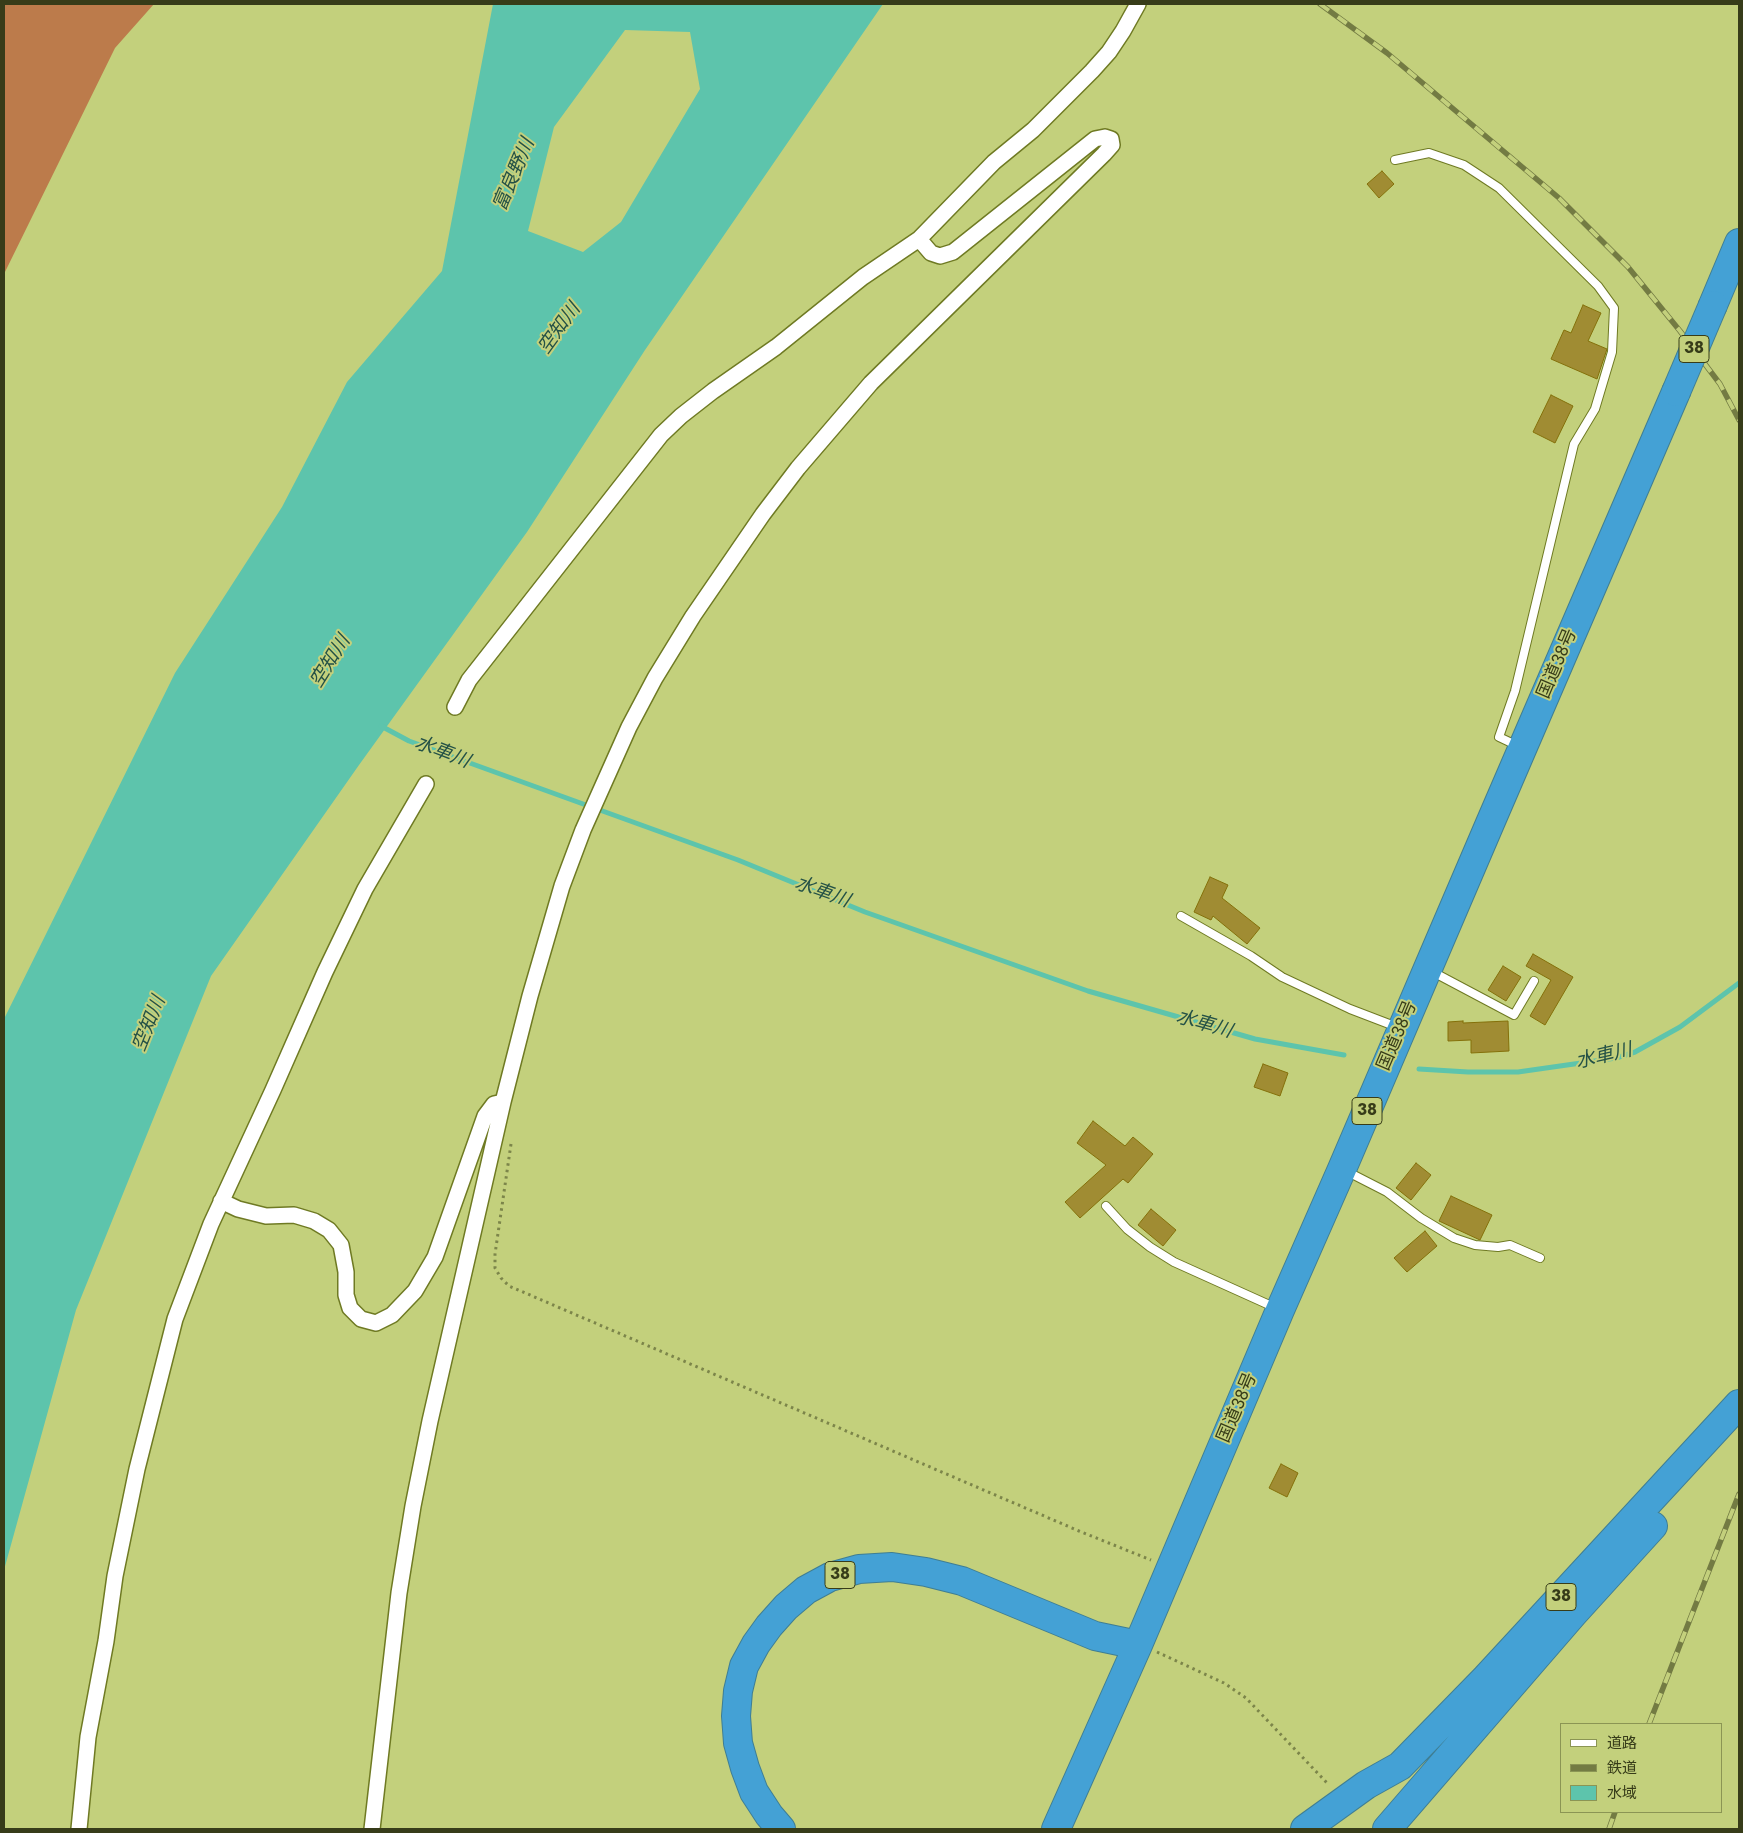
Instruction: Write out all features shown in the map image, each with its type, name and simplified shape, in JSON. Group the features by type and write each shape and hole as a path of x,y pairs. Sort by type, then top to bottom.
{"highway":[{"name":"国道38号","path":"1056,1829 1138,1644 1739,243"},
{"name":"38","path":"1387,1829 1730,1431 1739,1404"},
{"name":"38","path":"1305,1829 1366,1785 1400,1766 1730,1431"},
{"name":"38","path":"781,1829 754,1792 745,1768 738,1744 736,1716 738,1691 744,1666 769,1626 786,1607 806,1590 830,1577 859,1569 892,1567 926,1572 962,1581 1095,1636 1138,1644"}],"street":[{"path":"456,707 469,680 661,435 681,416 776,346 863,277 919,239 994,162 1032,130 1092,71 1109,52 1138,4"},
{"path":"372,1829 399,1593 413,1506 430,1421 503,1102 546,938 562,886 583,830 629,727 655,678 693,616 763,514 798,468 871,384 1104,154 1112,145 1111,139 1105,137 1095,139 954,252 940,256 931,253 919,239"},
{"path":"79,1829 88,1737 106,1641 115,1576 136,1469 175,1319 221,1201 325,972 365,889 426,784"},
{"path":"221,1201 238,1209 266,1216 294,1215 314,1221 329,1230 341,1245 346,1272 346,1296 350,1308 361,1319 376,1324 392,1315 415,1291 435,1257 485,1116 494,1104 503,1102"}],"lane":[{"path":"1395,160 1429,153 1464,165 1499,188 1598,286 1614,308 1612,352 1595,409 1574,444 1515,691 1499,737 1522,748"},
{"path":"1181,916 1251,956 1282,977 1350,1009 1401,1029"},
{"path":"1427,969 1514,1015 1534,981"},
{"path":"1342,1169 1388,1192 1421,1218 1454,1238 1475,1245 1510,1245 1540,1258"},
{"path":"1106,1206 1127,1229 1150,1247 1174,1262 1280,1310"}],"path":[{"path":"512,1140 494,1254 495,1268 509,1286 1079,1531 1171,1567"},
{"path":"1138,1644 1224,1683 1246,1698 1328,1784"}],"shaded area":[{"path":"4,4 154,4 115,48 4,274"}],"water":[{"path":"493,4 883,4 645,350 527,532 359,765 211,976 76,1310 4,1570 4,1019 175,673 282,507 347,382 442,271","holes":["625,30 690,32 700,89 621,222 583,252 528,231 554,127"]}],"building":[{"path":"1382,171 1394,184 1379,198 1367,184"},
{"path":"1583,305 1601,313 1588,341 1607,349 1597,379 1551,359 1564,330 1571,333"},
{"path":"1551,395 1573,406 1555,443 1533,432"},
{"path":"1210,877 1228,885 1222,898 1260,928 1247,944 1213,916 1211,920 1194,912"},
{"path":"1533,954 1573,977 1545,1025 1530,1016 1551,980 1526,966"},
{"path":"1503,966 1521,977 1506,1001 1488,990"},
{"path":"1463,1021 1463,1023 1508,1021 1509,1051 1471,1053 1471,1040 1448,1041 1448,1022"},
{"path":"1263,1064 1288,1073 1280,1096 1254,1087"},
{"path":"1093,1121 1125,1146 1133,1137 1153,1154 1128,1183 1123,1179 1080,1218 1065,1202 1106,1165 1077,1143"},
{"path":"1416,1163 1431,1175 1411,1200 1396,1188"},
{"path":"1451,1196 1492,1215 1480,1240 1439,1221"},
{"path":"1151,1209 1176,1230 1163,1246 1138,1225"},
{"path":"1425,1231 1437,1246 1407,1272 1394,1258"},
{"path":"1281,1464 1298,1473 1287,1497 1269,1488"}],"waterway":[{"name":"水車川","path":"381,726 409,741 738,860 865,912 1088,991 1255,1039 1344,1055"},
{"name":"水車川","path":"1419,1069 1468,1072 1518,1072 1616,1058 1635,1052 1680,1027 1739,983"}],"railway":[{"path":"1320,4 1387,53 1559,198 1628,267 1680,331 1720,384 1739,420"},
{"path":"1649,1723 1739,1494"},
{"path":"1609,1829 1615,1813"}],"water label":[{"name":"富良野川","path":"515,175"},
{"name":"空知川","path":"560,329"},
{"name":"空知川","path":"331,662"},
{"name":"空知川","path":"150,1024"}]}
